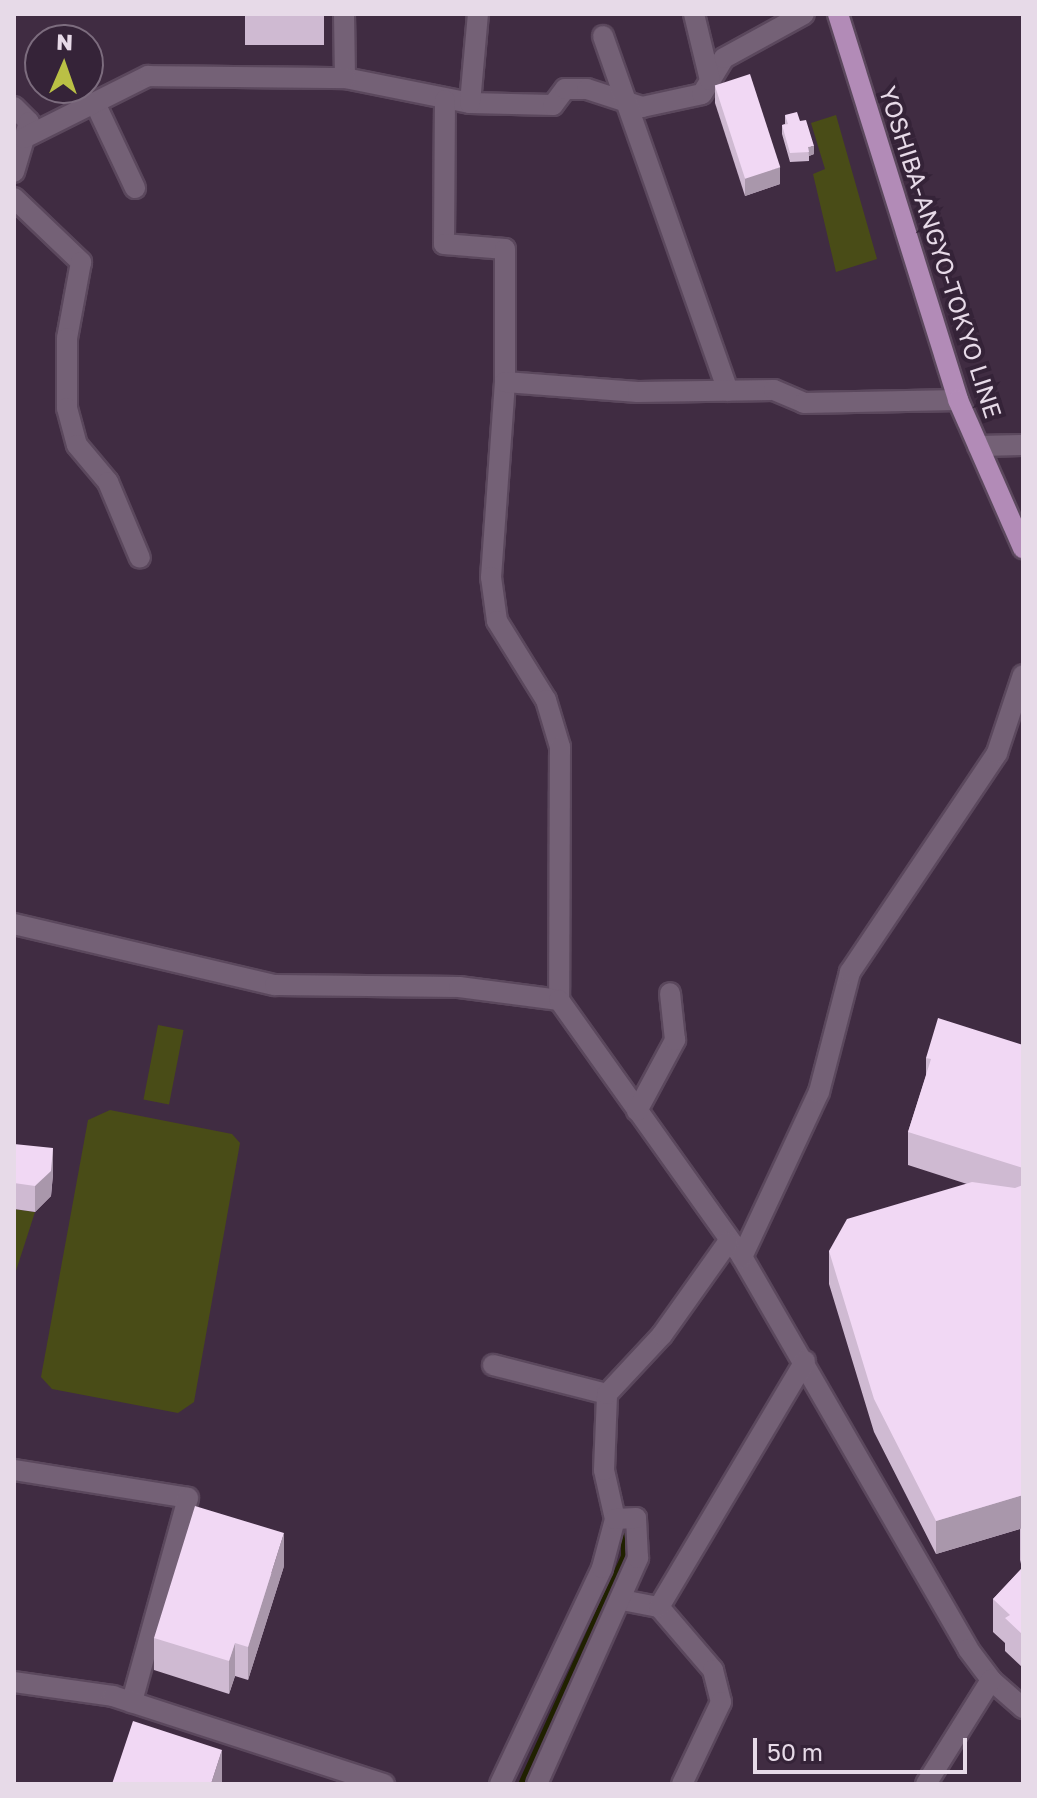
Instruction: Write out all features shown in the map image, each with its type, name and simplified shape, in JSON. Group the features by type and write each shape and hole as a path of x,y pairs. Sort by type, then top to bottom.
{"main road":[{"name":"YOSHIBA-ANGYO-TOKYO LINE","path":"838,14 958,400 1023,548"}],"street":[{"path":"344,14 345,78"},
{"path":"470,103 478,14"},
{"path":"694,14 710,80"},
{"path":"104,98 148,76 345,78 470,103 553,105 565,89 587,89 642,107 702,94 724,58 804,14"},
{"path":"603,36 728,391"},
{"path":"445,100 444,244 505,249 505,382 491,577 497,621 546,700 560,747 559,1000 735,1250 805,1361 968,1649 991,1680 1023,1708"},
{"path":"24,138 93,104"},
{"path":"95,104 135,188"},
{"path":"14,107 29,122 14,172"},
{"path":"14,198 81,262 67,338 67,408 77,445 108,482 140,558"},
{"path":"505,382 638,392 774,390 804,403 958,400"},
{"path":"978,446 1023,445"},
{"path":"500,1784 602,1568 615,1519 604,1470 607,1394 735,1250 819,1092 850,972 997,753 1023,675"},
{"path":"14,924 275,985 459,987 559,1000"},
{"path":"637,1111 675,1040 670,993"},
{"path":"659,1607 805,1361"},
{"path":"493,1365 607,1394"},
{"path":"14,1470 188,1498 132,1702"},
{"path":"537,1784 622,1600 638,1558 636,1518 615,1519"},
{"path":"622,1600 659,1607 713,1670 721,1702 682,1784"},
{"path":"926,1784 991,1680"},
{"path":"14,1682 132,1702 384,1784"}],"green space":[{"path":"836,115 877,259 836,272 813,174 825,169 811,123"},
{"path":"158,1025 184,1030 169,1105 143,1100"},
{"path":"110,1110 232,1134 240,1143 194,1402 178,1413 52,1389 41,1377 88,1120"},
{"path":"14,1209 35,1212 14,1277"}],"building":[{"path":"750,74 780,167 745,179 715,85"},
{"path":"797,112 800,121 806,120 814,146 808,147 809,152 790,153 782,125 788,124 785,115"},
{"path":"938,1018 1023,1045 1023,1168 908,1132 931,1059 926,1058"},
{"path":"14,1144 53,1148 51,1171 35,1186 14,1183"},
{"path":"972,1182 1015,1188 1023,1185 1023,1495 936,1521 874,1399 829,1251 847,1219"},
{"path":"195,1506 284,1533 248,1647 235,1643 229,1661 154,1638"},
{"path":"1023,1567 1023,1635 1005,1618 1010,1615 993,1599"},
{"path":"133,1721 222,1750 211,1784 112,1784"}],"waterway":[{"path":"522,1784 625,1556 625,1537"}]}
